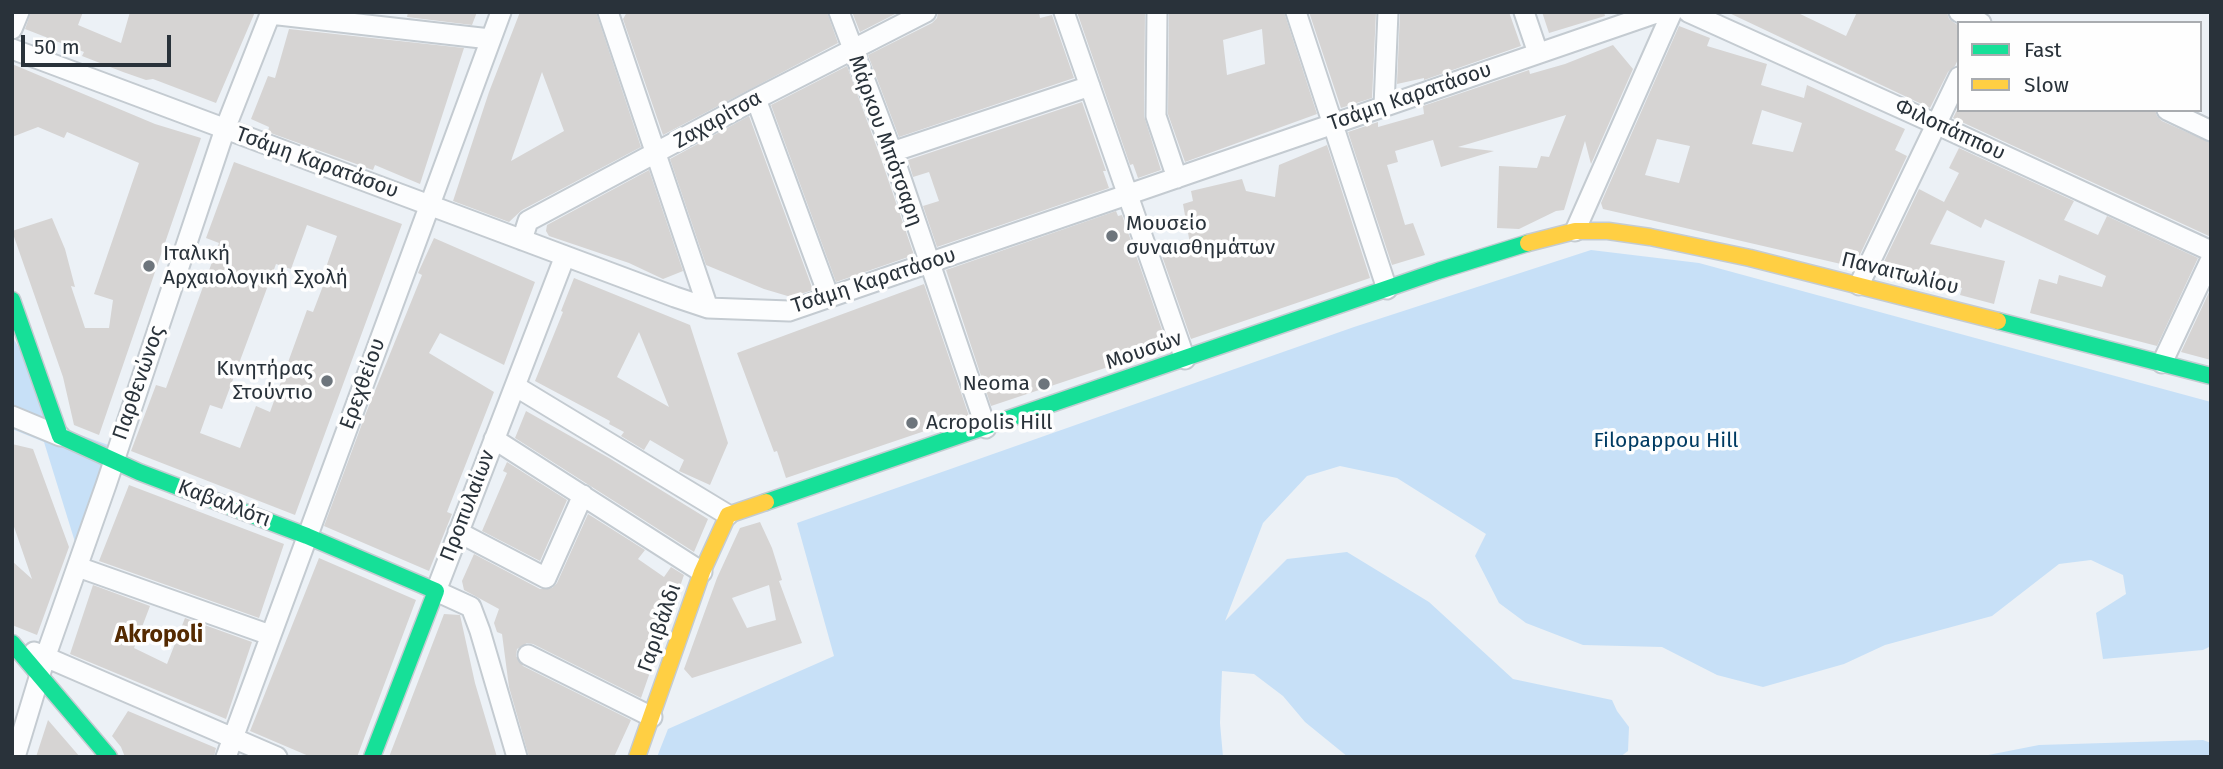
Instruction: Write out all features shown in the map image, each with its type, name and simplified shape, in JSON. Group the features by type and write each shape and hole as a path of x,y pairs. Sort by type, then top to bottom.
{"street":[{"path":"12,29 19,12"},
{"name":"Ερεχθείου","path":"226,757 500,12"},
{"path":"608,12 708,308"},
{"name":"Μάρκου Μπότσαρη","path":"839,12 892,152 986,428"},
{"name":"Ζαχαρίτσα","path":"522,240 528,221 926,12"},
{"path":"1064,12 1185,359"},
{"path":"1157,12 1157,116 1177,178"},
{"path":"1296,12 1387,289"},
{"path":"1384,106 1388,12"},
{"path":"1524,12 1538,52"},
{"name":"Τσάμη Καρατάσου","path":"12,49 675,298 708,308 789,311 1659,12"},
{"path":"1575,231 1672,12"},
{"name":"Φιλοπάππου","path":"1688,12 2211,251"},
{"path":"1959,12 1979,21"},
{"path":"270,13 490,39"},
{"name":"Παρθενώνος","path":"15,757 225,129 270,13"},
{"path":"1859,285 1957,81"},
{"path":"892,152 1090,86"},
{"path":"756,99 829,297"},
{"path":"2171,112 2211,131"},
{"name":"Παναιτωλίου","path":"1575,231 1608,231 1650,237 1750,258 2211,376"},
{"name":"Μουσών","path":"728,515 1387,289 1575,231"},
{"name":"Προπυλαίων","path":"372,757 565,256"},
{"path":"2162,363 2211,259"},
{"path":"12,300 18,329 60,436"},
{"path":"12,350 18,329"},
{"path":"515,386 728,515"},
{"name":"Καβαλλότι","path":"12,416 139,472 307,537 436,591"},
{"path":"494,439 702,572"},
{"path":"458,532 546,578 583,495"},
{"name":"Γαριβάλδι","path":"638,757 702,572 728,515"},
{"path":"78,567 270,635"},
{"path":"436,591 471,607 517,757"},
{"path":"12,642 43,667 109,757"},
{"path":"528,655 652,717"},
{"path":"43,667 277,757"}],"green space":[{"name":"Filopappou Hill","path":"1591,250 1699,263 2211,402 2211,646 2203,650 2103,659 2096,613 2126,594 2123,575 2091,560 2059,564 1992,616 1885,645 1844,664 1763,687 1717,675 1662,647 1583,645 1526,623 1499,603 1475,556 1486,534 1397,478 1340,466 1307,476 1263,523 1225,621 1287,559 1347,552 1429,602 1513,679 1612,700 1629,727 1628,751 1620,757 1348,757 1305,722 1283,696 1254,674 1222,671 1220,723 1223,757 657,757 668,729 834,656 797,523 1354,327"},
{"path":"12,336 67,430 111,446 75,542 44,442 12,429"},
{"path":"2203,740 2211,743 2211,757 1978,757 2039,745"}],"building":[{"path":"31,12 83,12 78,25 121,43 130,12 255,12 216,103 153,79 146,80 123,72 82,56 84,52 25,29"},
{"path":"408,12 477,12 472,25 407,17"},
{"path":"520,12 596,12 641,147 522,210 509,222 453,201 489,92","holes":["542,72 564,131 511,161"]},
{"path":"627,12 827,12 838,43 663,135 623,19"},
{"path":"852,12 899,12 860,32"},
{"path":"938,12 1039,12 1040,18 1052,15 1074,78 899,137 868,55 932,23"},
{"path":"1077,12 1145,12 1144,116 1161,170 1138,178 1133,164 1130,165"},
{"path":"1169,12 1284,12 1317,114 1185,162 1168,114","holes":["1262,29 1265,64 1227,75 1223,40"]},
{"path":"1309,12 1376,12 1372,98 1341,108"},
{"path":"1400,12 1509,12 1521,46 1424,80 1397,84"},
{"path":"1542,12 1604,12 1605,16 1549,33"},
{"path":"1727,12 1796,12 1846,36 1857,12 1947,12 1949,19 1957,25 1957,62 1948,72 1930,108"},
{"path":"1679,26 1710,38 1707,46 1767,64 1761,85 1804,98 1807,85 1905,129 1895,150 1907,156 1854,267 1603,209 1601,203","holes":["1762,110 1802,123 1793,152 1752,144","1657,139 1690,146 1679,183 1645,175"]},
{"path":"289,29 464,48 420,184 375,165 373,170 268,132 269,127 251,119 268,76 275,78"},
{"path":"1613,45 1633,69 1591,164 1585,141 1564,210 1556,211 1519,229 1497,228 1499,166 1537,168 1541,156 1549,157 1566,115 1458,147 1494,151 1441,167 1433,140 1395,151 1398,162 1387,165 1405,225 1413,223 1425,255 1392,265 1348,132 1378,122 1378,127 1424,114 1423,106 1529,70 1530,74 1565,64"},
{"path":"12,64 155,124 201,138 99,435 74,425 63,377 12,231 52,218 65,249 75,287 71,286 85,328 109,328 113,300 94,294 139,163 67,132 64,138 38,127 12,137"},
{"path":"847,66 914,255 836,282 771,105"},
{"path":"1082,102 1106,171 1103,171 1109,188 937,247 923,206 939,201 929,172 913,177 908,160"},
{"path":"1957,110 2156,112 2162,121 2211,143 2211,237 1953,118"},
{"path":"749,116 813,290 791,297 706,265 670,159"},
{"path":"1327,145 1370,278 1191,339 1161,253 1190,244 1183,204 1193,201 1191,191 1242,179 1246,191 1275,197 1279,165"},
{"path":"1959,148 2074,201 2064,220 2098,235 2107,216 2198,258 2157,346 2030,313 2039,279 2057,284 2059,275 2102,287 2106,276 1985,219 1981,228 1947,210 1930,244 2005,261 1994,304 1960,295 1962,288 1932,279 1930,287 1878,274 1919,189 1944,202 1959,173 1949,168"},
{"path":"234,162 402,224 295,515 131,451 156,385 166,388 219,243 206,238","holes":["307,225 337,236 323,276 326,278 313,312 307,310 270,412 256,406 240,448 200,433 210,405 222,409 276,264 291,269"]},
{"path":"649,170 683,271 663,279 629,263 549,236 547,225"},
{"path":"1116,211 1118,216 1122,215 1168,347 991,406 946,270"},
{"path":"434,238 535,282 504,365 440,333 429,353 494,392 447,512 452,514 429,571 324,526 422,275 418,273"},
{"path":"574,278 690,325 728,443 710,485 679,471 684,460 650,440 644,450 621,436 624,432 609,424 610,421 535,381 563,312 561,311","holes":["639,332 669,407 617,377"]},
{"path":"924,284 969,416 786,478 737,353"},
{"path":"2211,288 2211,360 2181,352"},
{"path":"526,411 708,519 694,552 515,438"},
{"path":"12,444 33,449 69,547 37,635 12,625 12,561 32,579 12,521"},
{"path":"507,462 567,500 540,561 482,531 507,473 503,471"},
{"path":"129,485 284,544 259,618 99,561"},
{"path":"588,514 645,550 638,559 664,577 671,567 684,575 641,698 533,644 527,643 517,649 516,656 523,666 631,720 614,757 529,757 509,687 502,634 497,632 494,623 499,609 464,590 462,581 474,554 540,589 552,588 557,583"},
{"path":"760,522 772,548 782,580 779,581 802,643 692,678 684,669 717,578 740,528","holes":["769,585 776,620 747,628 732,598"]},
{"path":"319,558 416,600 357,757 311,757 250,731"},
{"path":"93,585 150,606 134,648 167,664 185,618 252,642 226,719 70,654"},
{"path":"444,614 460,615 475,683 497,757 389,757"},
{"path":"128,711 216,748 214,757 125,757 112,736"},
{"path":"48,720 80,757 36,757"}],"traffic: fast":[{"path":"766,502 1438,271 1528,243"},
{"path":"12,300 60,436 139,472 307,536 436,591 372,757"},
{"path":"1998,321 2211,376"},
{"path":"12,643 109,757"}],"traffic: slow":[{"path":"1528,243 1575,231 1608,231 1650,237 1750,258 1998,321"},
{"path":"637,757 702,572 728,515 766,502"}],"place":[{"name":"Μουσείο συναισθημάτων","path":"1112,236"},
{"name":"Ιταλική Αρχαιολογική Σχολή","path":"149,266"},
{"name":"Κινητήρας Στούντιο","path":"327,381"},
{"name":"Neoma","path":"1044,384"},
{"name":"Acropolis Hill","path":"912,423"}],"district":[{"name":"Akropoli","path":"159,636"}]}
